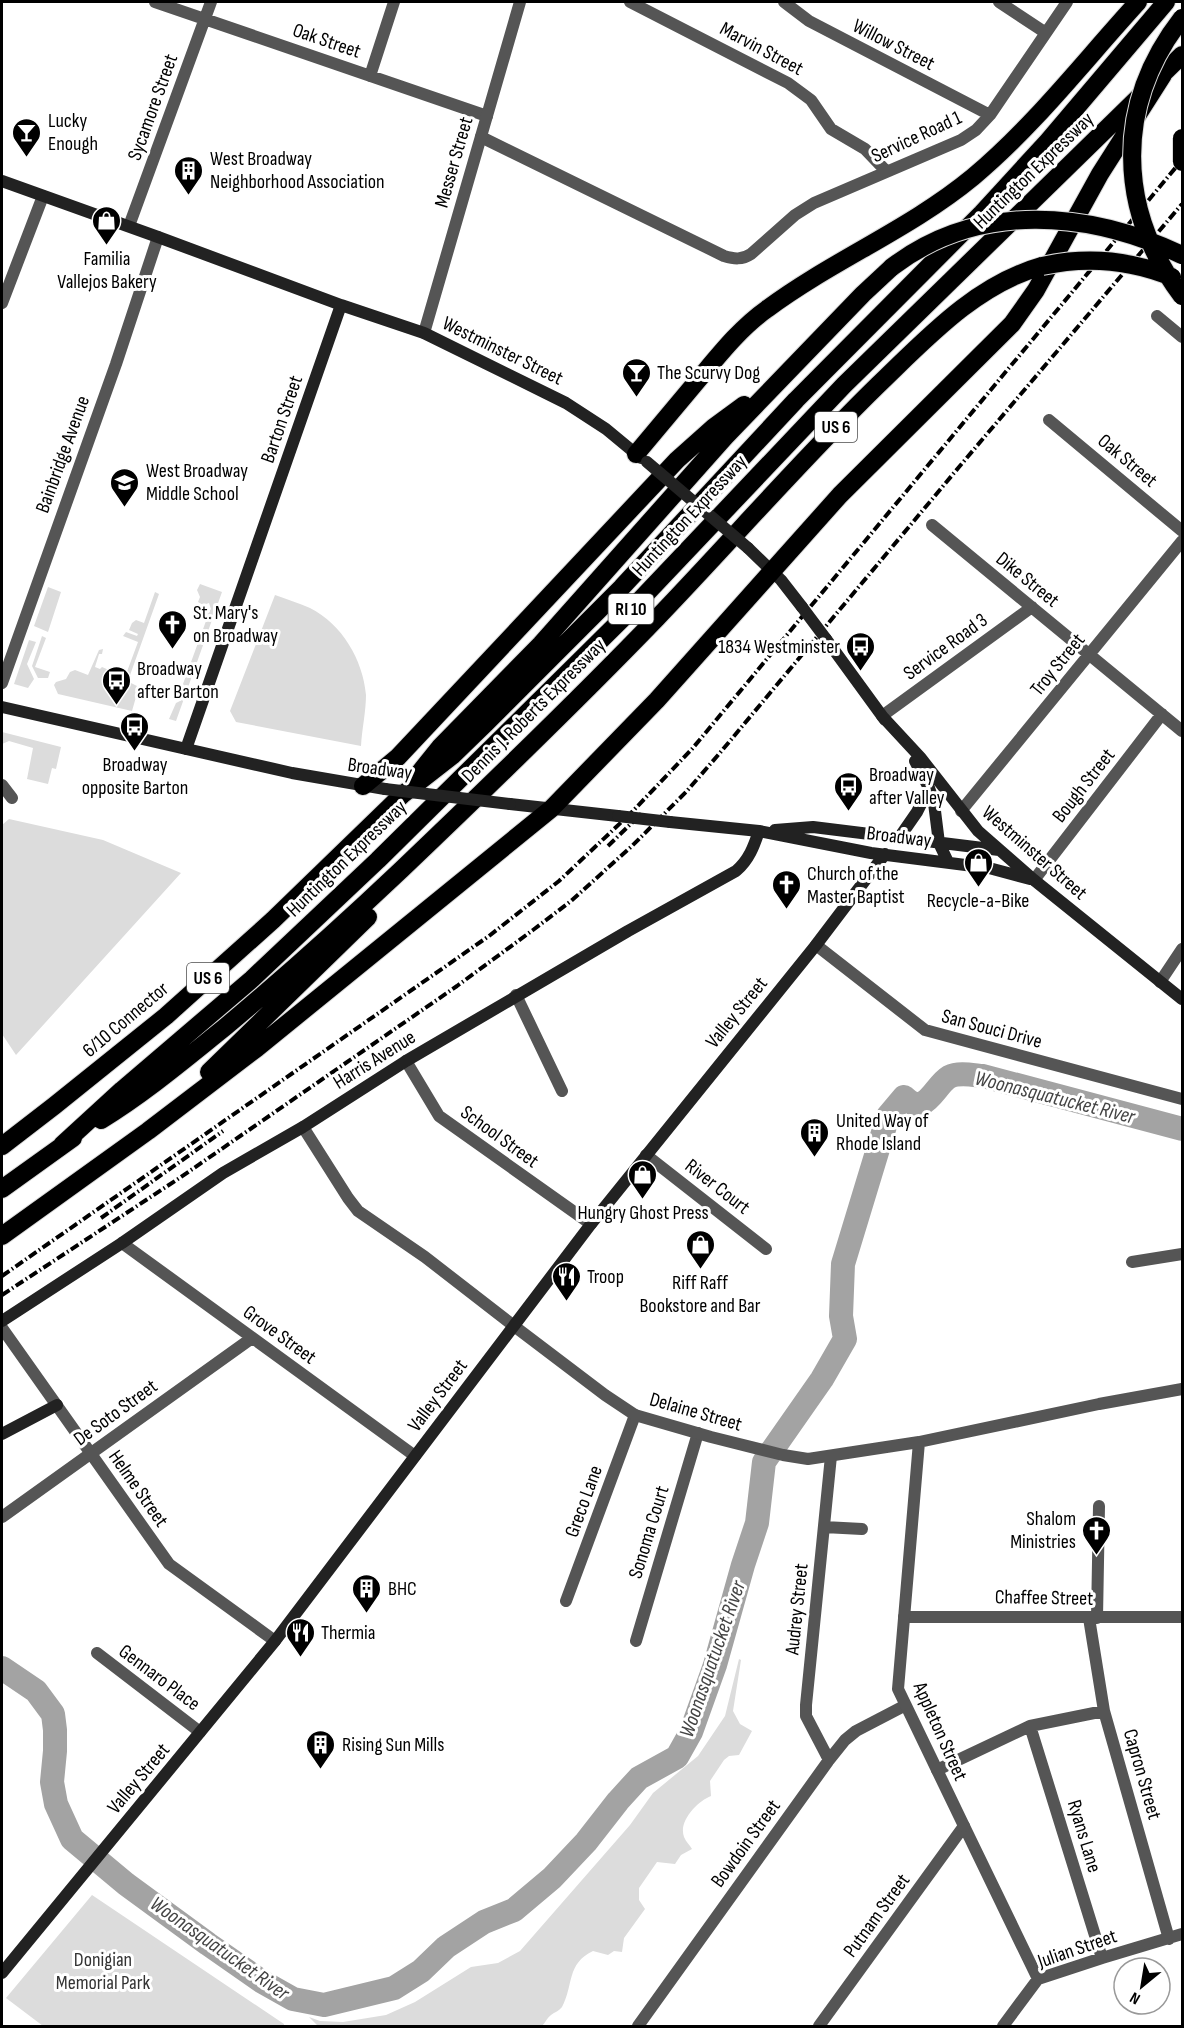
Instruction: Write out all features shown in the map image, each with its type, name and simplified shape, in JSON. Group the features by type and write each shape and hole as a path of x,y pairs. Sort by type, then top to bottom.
{"highway":[{"path":"642,458 716,358 748,324 799,287 921,215 974,177 1027,127 1138,2"},
{"name":"Huntington Expressway","path":"394,792 452,756 622,587 796,400 958,238 1015,177 1166,2"},
{"path":"1182,18 1162,46 1144,86 1135,119 1132,162 1136,196 1144,229 1161,265 1182,296"},
{"name":"Huntington Expressway","path":"62,1145 258,973 378,860 618,623 844,385 1182,55"},
{"path":"2,1236 148,1131 257,1048 551,809 657,700 846,489 991,346 1020,314 1044,277 1100,174 1163,75"},
{"path":"1182,136 1182,162"},
{"name":"Dennis J. Roberts Expressway","path":"394,792 525,661 719,443 867,289 892,267 922,248 956,233 992,223 1029,219 1066,220 1102,226 1138,237 1182,255"},
{"name":"Dennis J. Roberts Expressway","path":"62,1145 130,1102 227,1025 338,929 446,827 621,654 823,440 892,372 975,298 1006,279 1042,266 1077,260 1112,261 1149,269 1182,282"},
{"path":"363,786 398,757 686,452 714,427 782,378"},
{"name":"6/10 Connector","path":"2,1146 99,1071 188,997 280,913 394,792"},
{"path":"148,1131 399,887 446,827"},
{"name":"US 6","path":"2,1189 62,1145"}],"main road":[{"name":"Westminster Street","path":"2,182 424,333 566,402 606,429 748,548 772,571 802,607 918,766 934,803 939,843 948,862"},
{"name":"Barton Street","path":"186,749 341,305"},
{"name":"Broadway","path":"2,707 292,773 394,792 759,831 885,854 989,868 1034,880"},
{"name":"Westminster Street","path":"882,716 926,764 978,831 1034,880 1182,999"},
{"path":"899,838 917,812 929,788"},
{"name":"Broadway","path":"759,831 813,827 1000,850"},
{"name":"Harris Avenue","path":"2,1321 122,1243 223,1173 303,1127 406,1061 516,995 736,871 753,849 759,831"},
{"name":"Valley Street","path":"2,1973 275,1641 591,1224 816,945 885,854"},
{"path":"2,1434 57,1405"}],"street":[{"name":"Oak Street","path":"155,2 487,116"},
{"name":"Sycamore Street","path":"129,226 212,2"},
{"path":"370,76 394,2"},
{"name":"Messer Street","path":"424,333 520,2"},
{"name":"Marvin Street","path":"630,2 794,86 815,105 831,129 866,149 886,171"},
{"path":"999,2 1046,33"},
{"name":"Service Road 1","path":"481,137 724,256 739,259 751,254 804,209 966,137 990,115 1067,2"},
{"name":"Willow Street","path":"792,4 809,21 990,115"},
{"path":"2,303 43,196"},
{"name":"Bainbridge Avenue","path":"2,683 123,343 158,237"},
{"path":"1157,316 1182,337"},
{"name":"Oak Street","path":"1049,420 1182,531"},
{"name":"Dike Street","path":"933,525 1182,731"},
{"name":"Troy Street","path":"961,812 1182,541"},
{"name":"Service Road 3","path":"882,716 1032,607"},
{"name":"Bough Street","path":"1034,880 1162,714"},
{"path":"2,785 12,798"},
{"name":"Valley Street","path":"885,854 899,838"},
{"name":"San Souci Drive","path":"816,945 925,1030 1182,1098"},
{"path":"1160,982 1182,949"},
{"path":"516,995 562,1091"},
{"name":"School Street","path":"406,1061 439,1116 591,1224"},
{"name":"Delaine Street","path":"303,1127 358,1211 425,1257 605,1395 635,1415 758,1449 808,1459 919,1442 1182,1389"},
{"name":"River Court","path":"646,1155 766,1249"},
{"name":"Grove Street","path":"122,1243 415,1456"},
{"path":"1132,1262 1182,1254"},
{"name":"Helme Street","path":"2,1328 169,1564 275,1641"},
{"name":"De Soto Street","path":"2,1517 252,1338"},
{"name":"Greco Lane","path":"566,1601 635,1415"},
{"name":"Sonoma Court","path":"636,1641 698,1433"},
{"name":"Appleton Street","path":"919,1442 898,1689 904,1706 1038,1979"},
{"name":"Audrey Street","path":"829,1760 806,1716 831,1456"},
{"name":"Capron Street","path":"1099,1506 1093,1618 1104,1711 1169,1939"},
{"path":"824,1527 862,1529"},
{"name":"Chaffee Street","path":"904,1617 966,1615 1093,1618 1182,1617"},
{"name":"Gennaro Place","path":"97,1653 200,1732"},
{"name":"Bowdoin Street","path":"638,2026 845,1740 856,1731 904,1706"},
{"path":"937,1770 1030,1726 1104,1711"},
{"name":"Ryans Lane","path":"1030,1726 1102,1958"},
{"name":"Putnam Street","path":"819,2026 964,1826"},
{"name":"Julian Street","path":"1003,2026 1038,1979 1182,1934"}],"green space":[{"path":"200,584 222,592 176,721 169,719 176,703 182,700 186,688 183,684 206,621 206,615 211,609 209,603 203,605 198,602 200,597 197,590"},
{"path":"48,587 61,592 48,632 34,626"},
{"path":"155,592 159,594 129,678 138,690 132,711 58,694 54,685 56,682 66,679 70,672 75,670 88,675 99,650 103,649 95,667 100,669 102,667 125,677 138,642 123,636 126,632 137,636 138,634 129,630 136,620 144,623"},
{"path":"275,595 306,606 321,615 332,623 349,644 360,669 366,695 361,746 236,722 230,711"},
{"path":"42,636 46,638 35,667 50,672 48,678 38,678 32,666"},
{"path":"29,640 36,642 27,664 34,679 28,688 14,684"},
{"path":"2,732 61,747 56,769 52,768 48,784 27,779 33,748 9,741 2,744"},
{"path":"9,819 103,840 181,873 16,1055 2,1034 2,825"},
{"path":"739,1659 741,1660 733,1711 740,1724 752,1731 739,1755 729,1756 724,1760 710,1781 711,1796 700,1802 686,1818 684,1837 692,1849 681,1855 675,1864 657,1862 639,1888 639,1900 645,1909 624,1938 622,1952 614,1951 608,1955 593,1951 584,1956 574,1969 562,2007 542,2026 318,2026 309,2017 320,2021 343,2022 386,2015 415,2002 471,1967 498,1963 520,1951 630,1825 653,1793 698,1756 725,1716"},
{"name":"Donigian Memorial Park","path":"92,1895 284,2026 43,2026 6,1998"}],"waterway":[{"name":"Woonasquatucket River","path":"2,1668 36,1691 53,1714 55,1751 52,1782 56,1804 72,1839 126,1884 261,1981 293,1999 324,2005 394,1988 421,1971 446,1947 484,1922 514,1910 552,1878 586,1842 639,1778 677,1757 691,1732 715,1665 757,1523 764,1462 822,1379 845,1339 841,1316 843,1264 888,1116 904,1097 918,1104 929,1098 944,1081 953,1075 983,1076 1182,1129"}],"railway":[{"path":"2,1276 489,936 559,881 631,813 692,749 1182,160"},
{"path":"2,1295 181,1177 457,986 571,901 632,846 686,792 719,754 1182,204"},
{"path":"608,846 643,812"},
{"path":"101,1218 223,1131"}],"place":[{"name":"Lucky Enough","path":"27,158"},
{"name":"West Broadway Neighborhood Association","path":"189,196"},
{"name":"Familia Vallejos Bakery","path":"107,246"},
{"name":"The Scurvy Dog","path":"636,398"},
{"name":"West Broadway Middle School","path":"125,508"},
{"name":"St. Mary's on Broadway","path":"172,650"},
{"name":"1834 Westminster","path":"861,672"},
{"name":"Broadway after Barton","path":"116,706"},
{"name":"Broadway opposite Barton","path":"135,752"},
{"name":"Broadway after Valley","path":"848,812"},
{"name":"Recycle-a-Bike","path":"978,888"},
{"name":"Church of the Master Baptist","path":"786,910"},
{"name":"United Way of Rhode Island","path":"815,1158"},
{"name":"Hungry Ghost Press","path":"643,1200"},
{"name":"Riff Raff Bookstore and Bar","path":"700,1270"},
{"name":"Troop","path":"566,1302"},
{"name":"Shalom Ministries","path":"1097,1556"},
{"name":"BHC","path":"367,1614"},
{"name":"Thermia","path":"300,1658"},
{"name":"Rising Sun Mills","path":"321,1770"}]}
